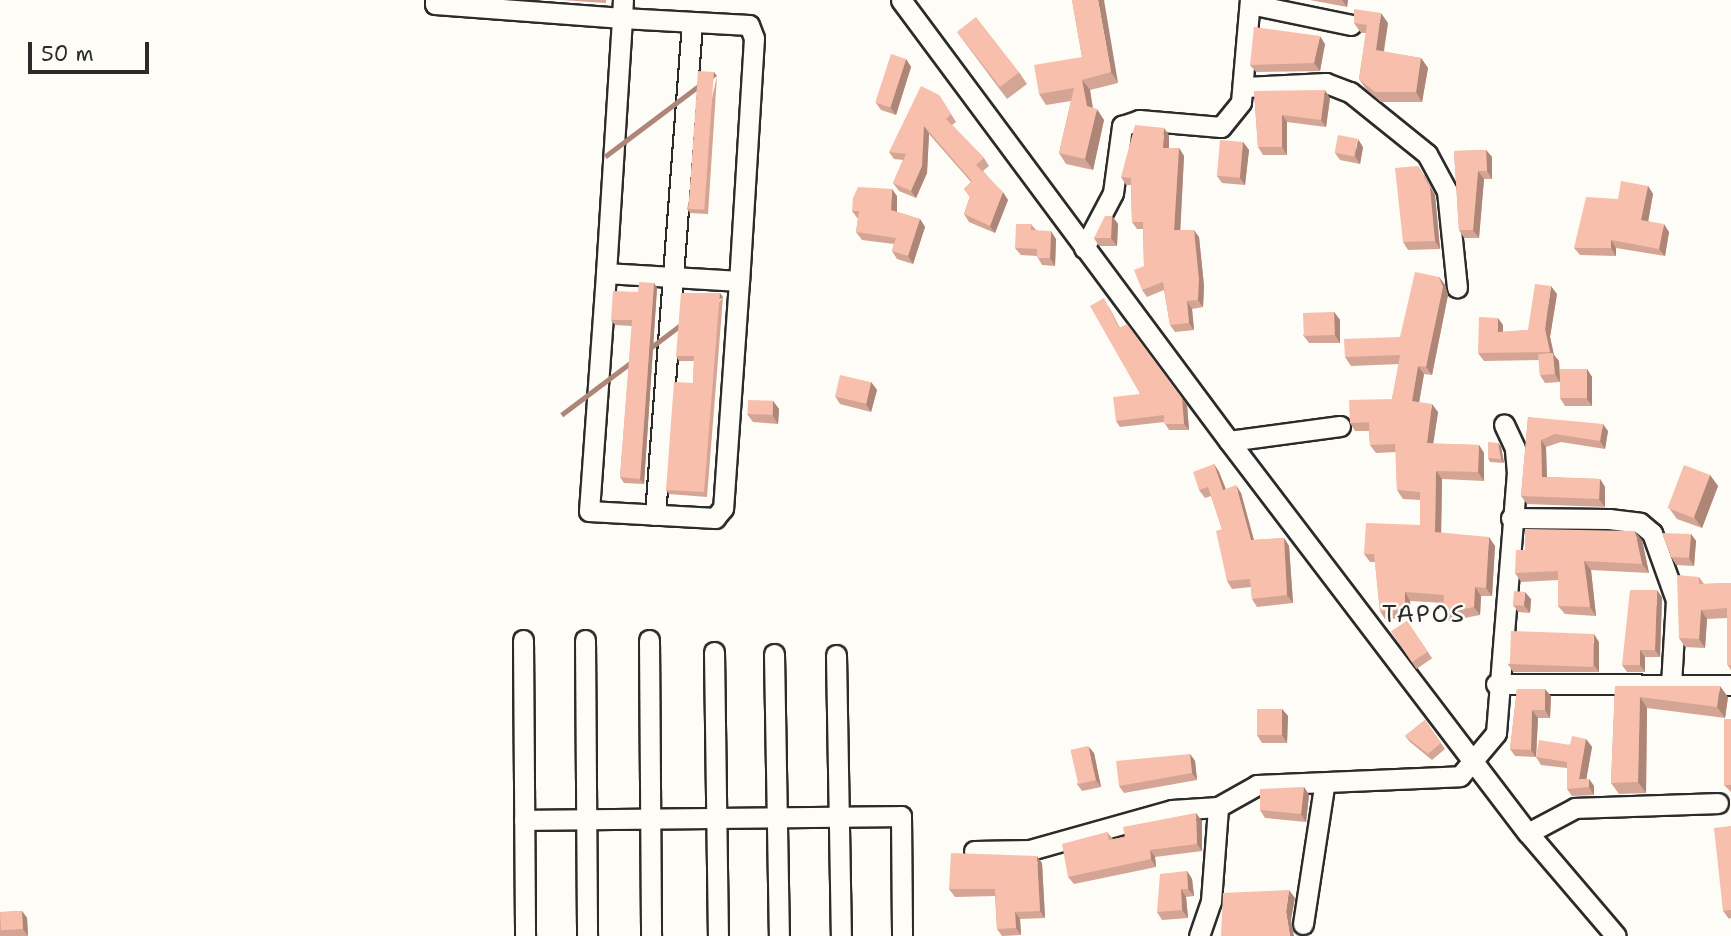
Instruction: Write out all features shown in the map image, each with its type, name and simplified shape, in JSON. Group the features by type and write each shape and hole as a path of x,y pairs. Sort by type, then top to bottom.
{"street":[{"path":"435,0 622,9 692,22 749,25 754,38 739,281 723,508 715,518 589,511 622,9"},
{"path":"901,0 1229,441 1478,760 1528,833 1616,936"},
{"path":"1084,248 1114,192 1122,126 1139,120 1222,127 1245,87 1250,2 1351,25"},
{"path":"655,514 692,22"},
{"path":"1245,87 1326,83 1350,92 1427,154 1447,191 1457,287"},
{"path":"606,273 739,281"},
{"path":"974,852 1030,850 1161,812 1218,807 1257,785 1324,786 1437,781 1460,776 1478,760 1496,733 1496,684 1517,457 1504,424"},
{"path":"1229,441 1340,426"},
{"path":"1511,518 1609,519 1640,523 1652,533 1676,600 1671,684"},
{"path":"523,640 526,936"},
{"path":"585,640 587,936"},
{"path":"649,640 651,936"},
{"path":"714,652 718,936"},
{"path":"774,654 779,936"},
{"path":"836,655 841,936"},
{"path":"1496,684 1731,685"},
{"path":"1303,924 1324,786"},
{"path":"1528,833 1575,808 1718,803"},
{"path":"1199,936 1210,901 1218,807"},
{"path":"524,820 901,816 902,936"}],"building":[{"path":"1072,0 1098,0 1111,72 1082,80 1087,106 1097,109 1085,159 1059,153 1074,88 1039,94 1034,65 1082,57"},
{"path":"1354,9 1381,13 1376,50 1421,58 1416,92 1375,92 1359,79 1367,25 1354,23"},
{"path":"976,17 1019,72 1000,87 957,32"},
{"path":"1254,27 1320,36 1314,63 1250,65"},
{"path":"891,54 906,59 890,107 875,103"},
{"path":"698,71 714,72 704,210 688,209"},
{"path":"921,86 939,95 951,114 946,119 984,158 976,165 1003,192 990,226 964,214 970,196 964,189 972,181 924,126 922,166 911,191 893,183 906,154 889,152"},
{"path":"1325,90 1321,120 1282,115 1282,147 1258,147 1254,91"},
{"path":"1135,125 1164,128 1163,148 1179,148 1174,230 1194,230 1199,279 1198,300 1187,301 1189,323 1170,325 1163,282 1142,290 1134,270 1144,266 1143,222 1132,222 1131,178 1121,177"},
{"path":"1338,135 1358,139 1354,156 1335,153"},
{"path":"1220,140 1243,142 1240,178 1217,176"},
{"path":"1486,150 1487,171 1478,171 1473,230 1459,230 1454,151"},
{"path":"1418,166 1430,187 1435,241 1403,242 1395,168"},
{"path":"1621,181 1648,186 1641,220 1664,224 1659,249 1611,240 1611,248 1574,248 1586,197 1618,199"},
{"path":"858,187 892,189 891,210 920,219 908,256 892,251 896,238 856,232 859,211 852,211 853,198"},
{"path":"1105,216 1112,216 1111,238 1094,238"},
{"path":"1016,224 1031,224 1031,230 1051,231 1050,258 1037,258 1037,249 1015,248"},
{"path":"1415,272 1439,277 1443,287 1426,367 1418,366 1412,401 1432,404 1427,443 1479,445 1478,472 1436,471 1435,532 1489,537 1486,588 1475,587 1474,607 1443,613 1444,595 1405,592 1405,610 1380,611 1374,554 1364,554 1366,523 1420,525 1420,492 1397,490 1395,444 1370,445 1369,422 1350,423 1349,400 1392,399 1400,355 1345,357 1344,339 1400,337"},
{"path":"639,282 654,283 640,479 620,477 632,320 611,320 613,291 638,292"},
{"path":"1535,284 1551,286 1545,329 1550,352 1478,353 1479,317 1498,318 1498,332 1528,330"},
{"path":"681,293 720,293 704,492 666,490 674,382 693,383 694,356 676,356"},
{"path":"1104,298 1119,328 1127,324 1182,398 1184,424 1164,424 1164,415 1116,421 1113,397 1140,394 1090,306"},
{"path":"1334,312 1335,335 1304,336 1303,313"},
{"path":"1553,353 1555,374 1540,375 1538,354"},
{"path":"1560,369 1587,369 1587,398 1560,398"},
{"path":"840,375 871,382 866,404 835,396"},
{"path":"748,400 773,401 772,415 748,414"},
{"path":"1528,417 1603,424 1600,441 1555,434 1541,440 1542,477 1600,479 1599,499 1521,496"},
{"path":"1488,442 1498,443 1501,459 1488,458"},
{"path":"1214,464 1223,490 1236,485 1251,540 1284,538 1287,595 1252,599 1250,579 1227,581 1216,531 1222,529 1208,487 1199,490 1193,472"},
{"path":"1684,465 1710,475 1694,518 1668,508"},
{"path":"1525,529 1635,531 1642,564 1584,561 1590,607 1558,606 1558,571 1515,573 1516,550 1525,550"},
{"path":"1662,533 1691,534 1689,558 1671,557"},
{"path":"1677,575 1699,577 1699,584 1731,583 1731,666 1727,664 1727,608 1701,610 1699,639 1679,638"},
{"path":"1630,590 1657,590 1655,650 1640,650 1640,665 1622,665"},
{"path":"1514,591 1525,592 1524,606 1513,605"},
{"path":"1407,621 1428,652 1412,662 1391,632"},
{"path":"1511,631 1594,634 1593,667 1510,664"},
{"path":"1615,686 1720,686 1717,707 1640,697 1638,782 1611,783"},
{"path":"1517,689 1545,689 1545,710 1532,710 1531,750 1510,749"},
{"path":"1257,709 1282,709 1282,735 1257,735"},
{"path":"1724,719 1731,719 1731,785 1724,785"},
{"path":"1425,720 1441,743 1428,754 1405,736"},
{"path":"1572,736 1586,739 1579,779 1589,779 1589,787 1567,789 1567,762 1536,757 1539,740 1570,745"},
{"path":"1088,746 1096,780 1078,784 1070,750"},
{"path":"1190,754 1192,773 1119,786 1116,761"},
{"path":"1304,787 1301,814 1260,810 1260,789"},
{"path":"1196,813 1197,844 1150,850 1151,859 1068,877 1062,844 1107,832 1109,840 1125,837 1123,827"},
{"path":"1731,826 1731,910 1723,911 1714,828"},
{"path":"951,853 1037,856 1040,911 1015,912 1016,928 997,929 995,889 949,889"},
{"path":"1187,871 1188,889 1181,889 1182,910 1157,912 1160,874"},
{"path":"1289,890 1286,912 1290,936 1221,936 1223,893"},
{"path":"22,911 23,929 1,930 0,912"}],"district":[{"name":"TAPOS","path":"1424,615"}]}
